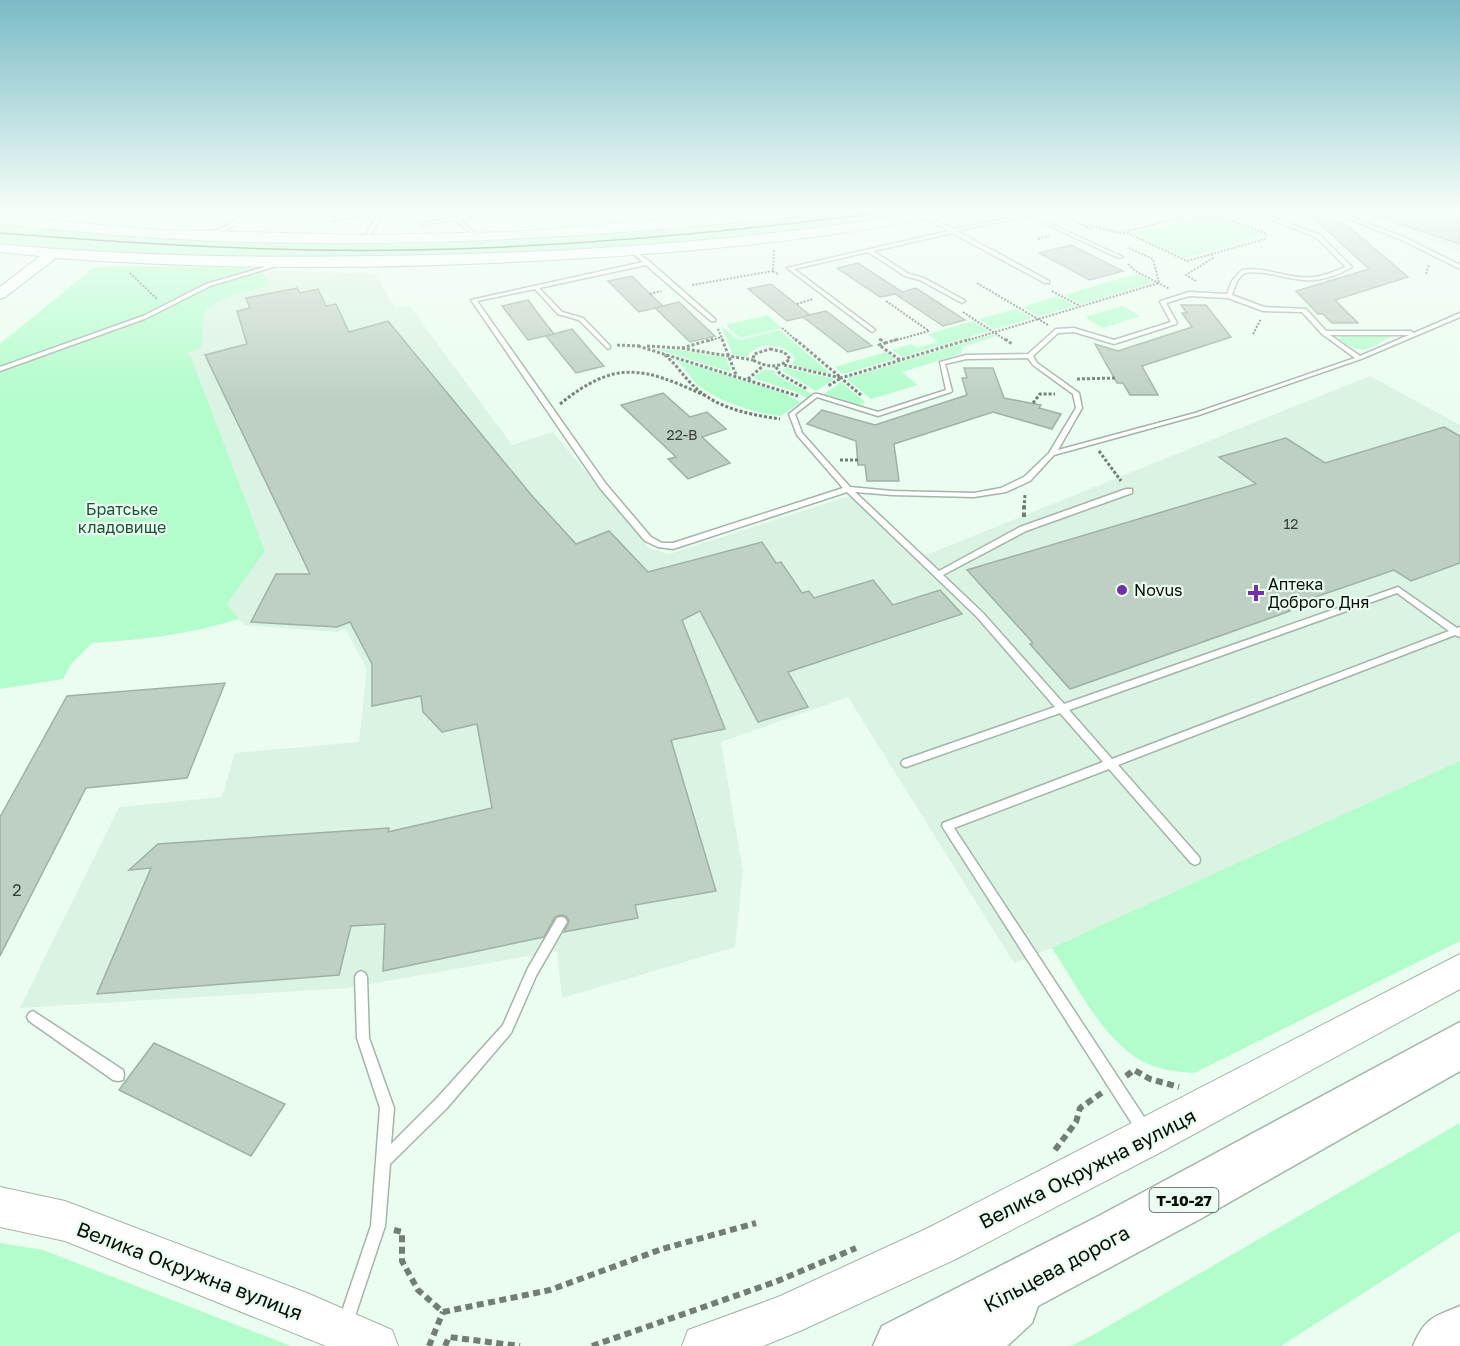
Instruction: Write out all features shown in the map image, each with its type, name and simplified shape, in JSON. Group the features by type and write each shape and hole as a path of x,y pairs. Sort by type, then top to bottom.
{"highway":[{"name":"Кільцева дорога","path":"903,1346 1040,1278 1233,1174 1460,1045"},
{"path":"965,1346 1040,1278"},
{"path":"1442,1346 1460,1334"}],"street":[{"path":"0,294 28,273"},
{"name":"Велика Окружна вулиця","path":"704,1346 784,1316 941,1244 1149,1137 1460,971"},
{"name":"Велика Окружна вулиця","path":"0,1207 64,1221 359,1338"}],"lane":[{"path":"0,369 117,328 166,308 208,285 249,273"},
{"path":"602,273 474,300 603,486 648,539 661,545 673,546 848,489 892,493 974,495 1003,490 1027,479 1052,454 1079,408 1076,393 1035,364 1030,357"},
{"path":"659,273 714,320"},
{"path":"796,273 873,330"},
{"path":"904,273 922,279 962,301"},
{"path":"1030,273 1047,282"},
{"path":"1229,296 1241,273"},
{"path":"1268,273 1313,279 1332,273"},
{"path":"536,287 560,313 580,319 608,347"},
{"path":"1195,860 980,615 848,489 799,434 792,414 816,395 878,414 882,413 949,391 942,363 966,357 1030,357 1056,331 1074,330 1114,342 1174,323 1163,302 1187,295 1229,296 1263,309 1304,310 1324,333 1359,358"},
{"path":"1052,454 1197,414 1359,358 1460,315"},
{"path":"1324,333 1417,333"},
{"path":"938,575 1023,529 1129,491"},
{"path":"906,763 1398,590 1459,632"},
{"path":"1149,1137 947,826 1459,632"},
{"path":"383,1161 442,1104 507,1029 532,972 561,922"},
{"path":"359,1338 378,1226 387,1108 363,1038 361,977"},
{"path":"33,1017 118,1075"}],"path":[{"path":"130,273 166,308"},
{"path":"676,288 763,273"},
{"path":"1139,273 1187,295 1201,284 1186,274 1188,273"},
{"path":"977,283 1056,331"},
{"path":"776,367 780,374 816,395 841,378 1159,283"},
{"path":"1050,289 1080,307"},
{"path":"886,301 929,331 879,345 901,360"},
{"path":"960,310 994,332"},
{"path":"714,320 736,375"},
{"path":"782,328 882,413"},
{"path":"680,348 722,338"},
{"path":"876,338 885,343"},
{"path":"608,347 619,345 680,348 753,360 763,366 784,365 841,378"},
{"path":"638,346 790,392 807,402"},
{"path":"753,360 754,354 761,350 781,350 788,354 790,359 784,365"},
{"path":"662,353 678,365 687,380 704,395"},
{"path":"748,379 763,366"},
{"path":"551,412 576,389 597,377 617,371 649,372 769,418 794,420"},
{"path":"1056,379 1115,378"},
{"path":"1023,529 1027,479"},
{"path":"1050,1157 1076,1122 1080,1108 1134,1070 1150,1079 1191,1091"},
{"path":"443,1312 550,1290 662,1249 756,1222"},
{"path":"378,1226 402,1232 402,1261 418,1290 443,1312"},
{"path":"592,1346 775,1282 861,1245"},
{"path":"429,1346 443,1312"},
{"path":"445,1346 449,1336 520,1346"}],"shaded area":[{"path":"268,273 375,274 395,308 409,305 512,445 553,432 649,548 669,554 849,496 916,559 1370,376 1460,425 1460,941 1194,1073 1164,1070 1140,1060 1108,1033 1052,948 1014,963 848,697 721,742 743,871 735,947 562,998 557,951 348,988 20,1008 119,807 222,797 235,753 359,742 367,669 345,629 338,632 244,625 227,604 181,355 177,315"}],"green space":[{"name":"Братське кладовище","path":"87,273 264,273 269,286 234,295 209,307 203,319 203,344 197,350 184,354 190,355 265,551 227,604 239,619 166,636 92,643 71,664 63,679 0,689 0,344"},
{"path":"1136,274 1154,283 1081,304 1064,295"},
{"path":"1058,296 1075,306 1039,316 1023,307"},
{"path":"1122,306 1140,316 1103,328 1085,317"},
{"path":"1016,309 1033,318 994,329 979,319"},
{"path":"767,315 782,328 740,338 726,325"},
{"path":"973,321 989,331 902,357 892,350 911,344 917,348 938,342 928,334"},
{"path":"721,326 739,340 780,330 831,374 791,365 795,359 779,347 757,348 748,357 733,355"},
{"path":"994,334 997,336 962,347 962,353 902,372 918,385 871,399 848,380 848,378"},
{"path":"1394,335 1366,349 1354,348 1338,339 1342,336"},
{"path":"655,349 726,357 731,372"},
{"path":"886,352 896,359 843,374 835,367"},
{"path":"674,359 783,393 801,402 781,416 746,409 701,387"},
{"path":"786,368 835,379 816,391 781,370"},
{"path":"763,370 774,370 776,375 812,394 807,398 753,378"},
{"path":"841,382 865,402 860,405 824,394"},
{"path":"1460,761 1460,941 1194,1073 1153,1066 1126,1050 1113,1038 1090,1009 1052,948"},
{"path":"1460,1123 1460,1231 1281,1346 1071,1346 1093,1335"},
{"path":"0,1243 43,1250 291,1346 0,1346"}],"building":[{"path":"844,273 873,273 902,292 916,288 965,320 943,326 895,294 880,297"},
{"path":"1076,273 1116,273 1090,280"},
{"path":"1356,273 1403,273 1408,277 1335,300 1358,323 1332,323 1323,314 1318,314 1296,291"},
{"path":"632,276 663,306 639,312 608,281"},
{"path":"771,284 810,315 826,311 872,346 848,352 803,317 787,321 748,289"},
{"path":"297,288 300,293 318,289 326,306 336,304 349,332 388,321 533,497 576,544 609,531 648,572 762,542 776,563 781,562 802,593 809,591 814,598 873,580 893,605 940,590 962,614 788,672 808,707 758,722 700,611 682,620 725,729 671,740 716,891 635,905 638,918 564,932 569,921 566,916 560,915 555,917 544,937 383,971 385,924 351,926 339,975 97,994 151,868 129,870 158,844 389,828 388,832 492,808 477,724 442,732 423,712 421,696 372,706 372,664 350,622 337,627 251,622 276,574 310,574 205,355 247,344 237,311 250,308 246,298"},
{"path":"528,300 554,334 528,340 502,306"},
{"path":"679,302 715,336 690,342 655,308"},
{"path":"1181,305 1206,305 1231,337 1142,366 1158,395 1130,395 1123,383 1117,383 1095,344 1118,351 1192,327 1182,313 1187,313"},
{"path":"572,329 604,366 576,373 546,336"},
{"path":"964,368 993,368 1004,398 1041,405 1039,408 1061,414 1052,429 993,412 894,444 899,481 867,481 865,465 858,465 856,441 807,424 822,410 875,425 967,395 962,378 967,378"},
{"path":"663,393 690,417 707,412 726,429 702,437 730,463 688,479 668,459 676,457 621,405"},
{"path":"1444,427 1460,436 1460,563 1411,581 1394,570 1286,607 1290,611 1070,689 1030,644 1033,643 967,570 1256,484 1219,457 1286,438 1325,463"},
{"path":"225,683 187,778 86,788 0,956 0,817 67,696"},
{"path":"154,1043 285,1104 251,1156 119,1090"}],"place":[{"name":"Novus","path":"1122,590"},
{"name":"Аптека Доброго Дня","path":"1256,593"}]}
